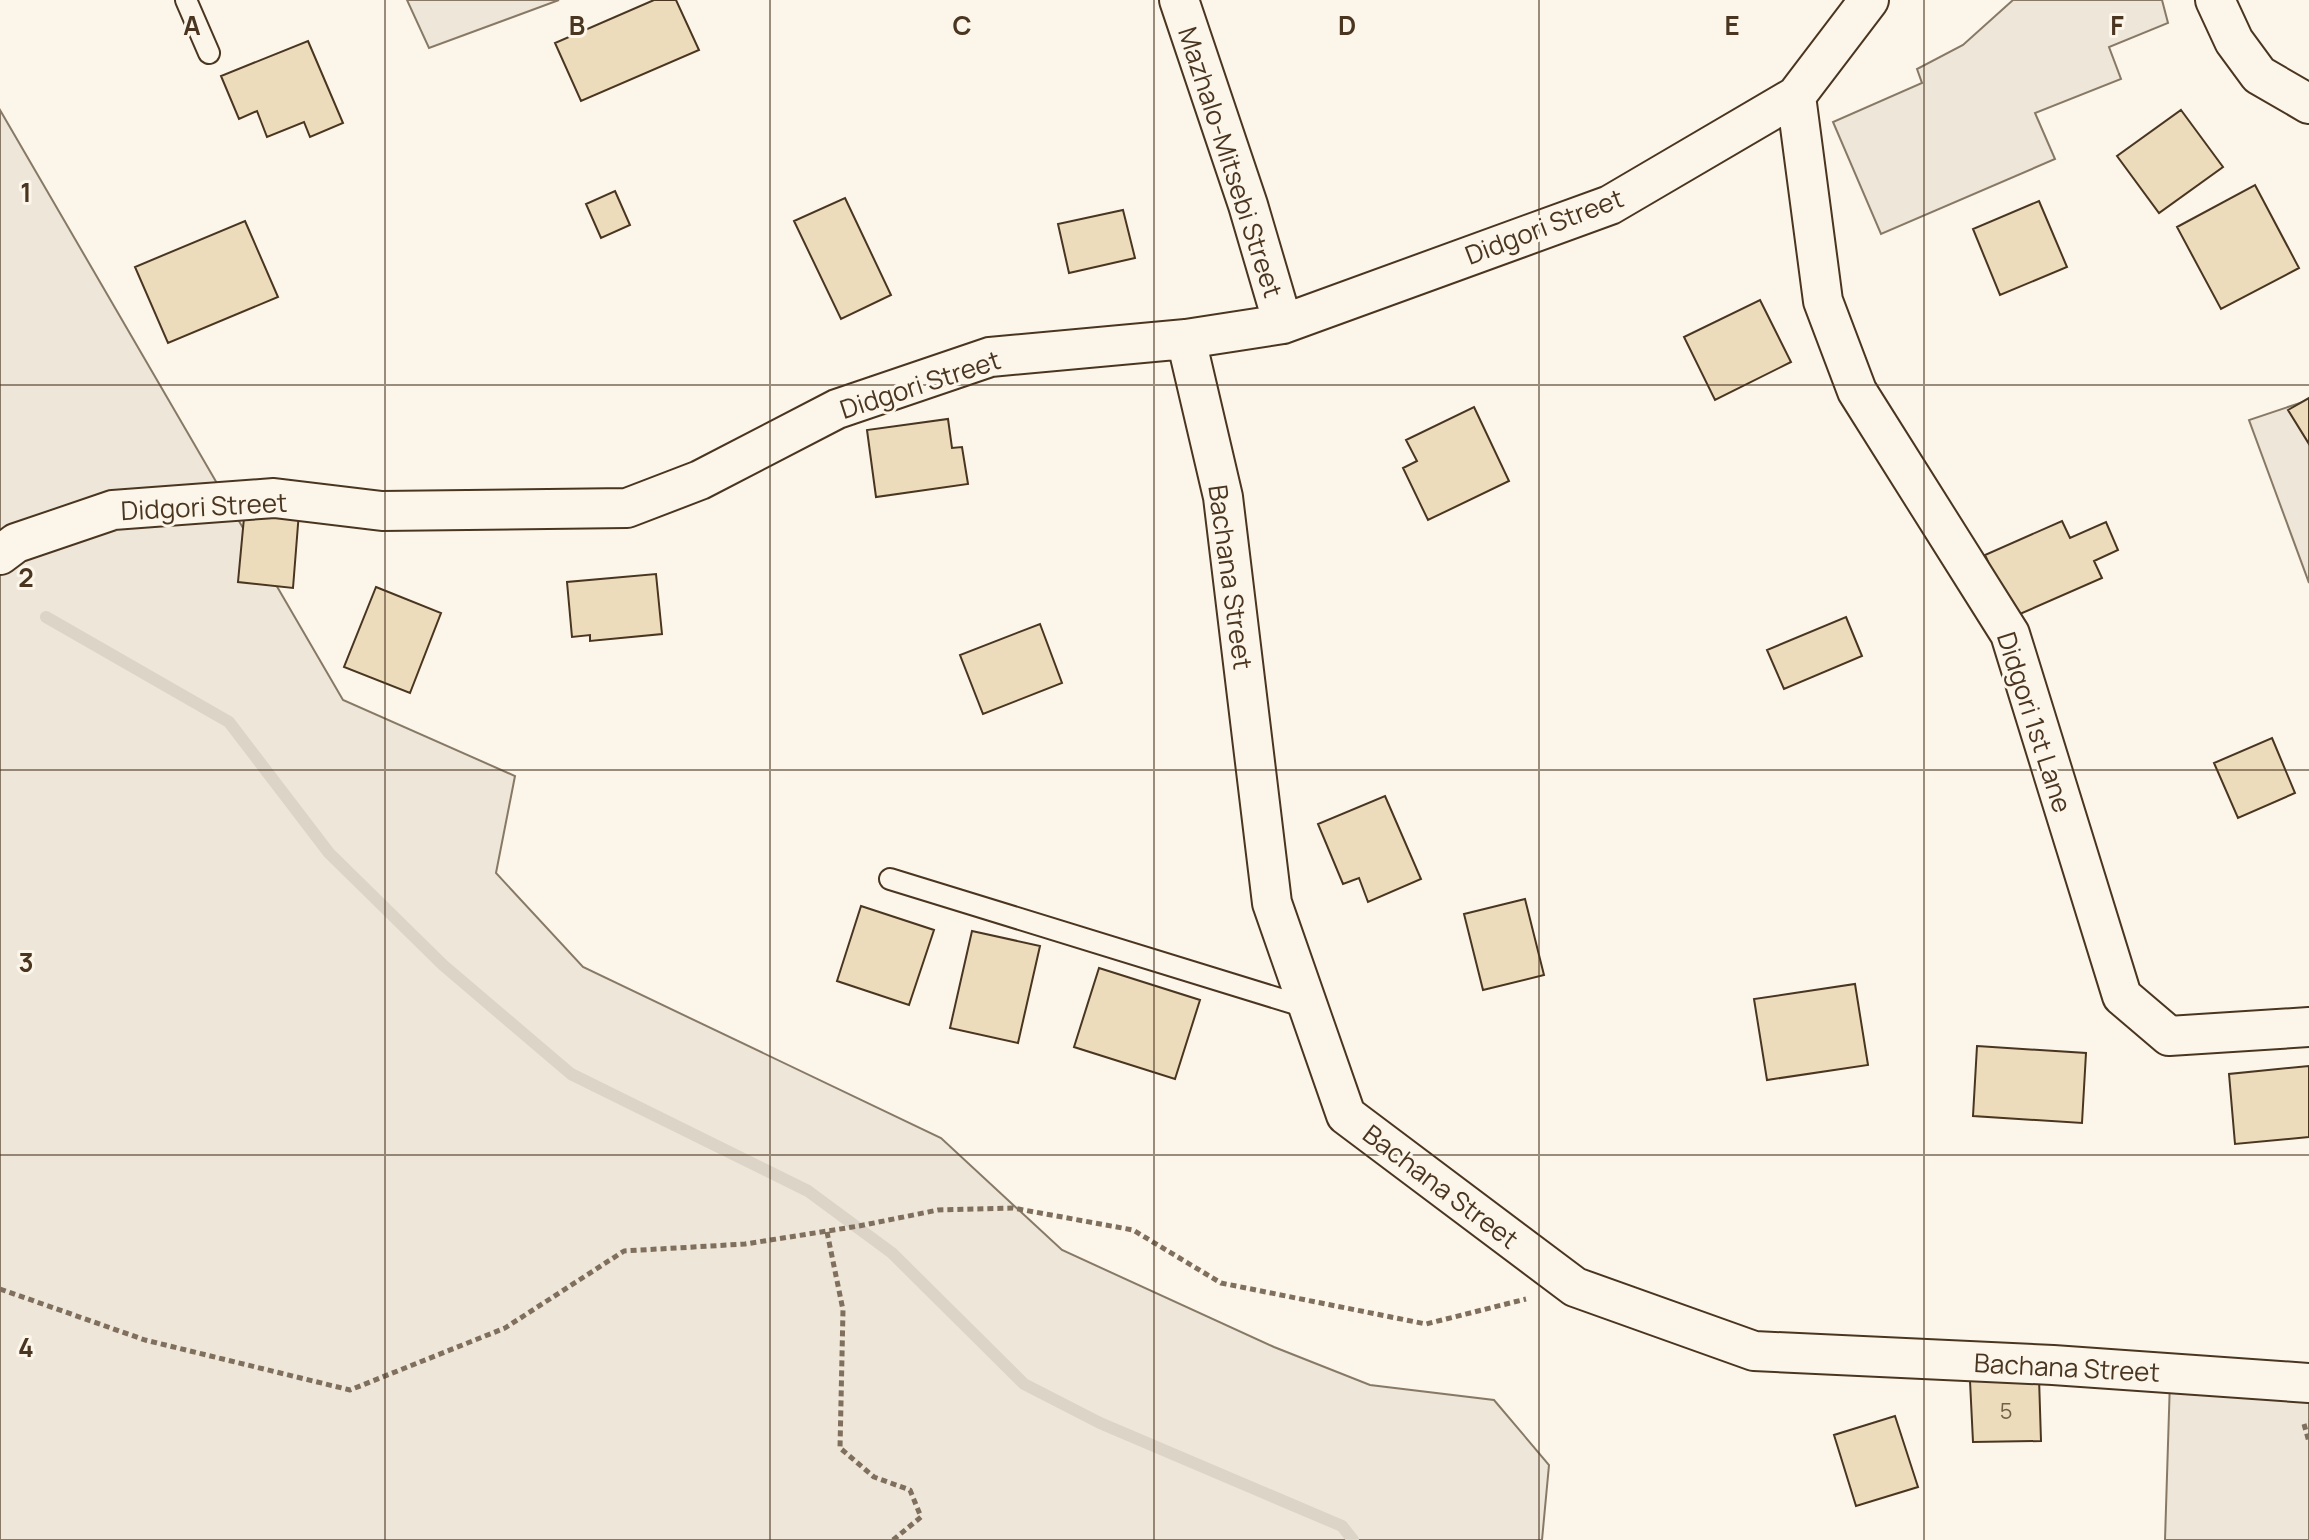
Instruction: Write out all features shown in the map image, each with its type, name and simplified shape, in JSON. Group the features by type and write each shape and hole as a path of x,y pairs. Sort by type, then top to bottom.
{"street":[{"name":"Mazhalo-Mitsebi Street","path":"1179,0 1248,205 1283,324"},
{"name":"Didgori Street","path":"0,555 16,543 113,510 201,503 274,498 382,511 627,508 700,480 837,409 990,357 1186,339 1283,324 1610,205 1796,96 1869,0"},
{"path":"2215,0 2234,41 2259,75 2309,104"},
{"name":"Didgori 1st Lane","path":"1796,96 1823,301 1857,391 2010,634 2122,996 2169,1036 2309,1027"},
{"name":"Bachana Street","path":"1186,339 1223,497 1272,903 1346,1115 1575,1287 1754,1351 2053,1365 2309,1383"}],"lane":[{"path":"186,0 209,53"},
{"path":"890,879 1309,1008"}],"path":[{"path":"0,1289 145,1340 350,1390 505,1328 624,1251 745,1244 827,1232 938,1210 1013,1208 1133,1230 1221,1283 1426,1324 1575,1287"},
{"path":"827,1232 843,1310 840,1448 874,1477 910,1490 921,1517 893,1540"}],"shaded area":[{"path":"407,0 559,0 429,48"},
{"path":"2013,0 2162,0 2168,23 2109,47 2121,79 2035,113 2055,159 1881,234 1833,122 1922,83 1917,69 1963,45"},
{"path":"0,110 343,700 515,776 496,873 583,967 941,1138 1062,1250 1274,1347 1370,1385 1494,1400 1549,1465 1542,1540 0,1540"},
{"path":"2309,400 2309,583 2249,420"},
{"path":"2170,1380 2309,1399 2309,1540 2165,1540"}],"building":[{"path":"654,0 676,0 699,50 581,101 555,43"},
{"path":"308,41 343,123 310,137 304,122 267,137 257,111 239,119 221,76"},
{"path":"2181,110 2223,167 2159,213 2117,156"},
{"path":"2255,185 2299,268 2221,309 2177,227"},
{"path":"615,191 630,225 601,238 586,204"},
{"path":"845,198 891,295 841,319 794,221"},
{"path":"2039,201 2067,267 2000,295 1973,229"},
{"path":"1123,210 1135,258 1069,273 1058,224"},
{"path":"245,221 278,297 168,343 135,267"},
{"path":"1760,300 1791,362 1715,400 1684,337"},
{"path":"2309,398 2309,444 2288,410"},
{"path":"1474,407 1509,481 1428,520 1403,468 1417,461 1406,440"},
{"path":"948,419 952,448 962,447 968,484 876,497 867,430"},
{"path":"245,507 299,512 293,588 238,582"},
{"path":"2062,521 2070,538 2106,522 2118,550 2094,561 2102,578 2013,617 1985,555"},
{"path":"656,574 662,634 590,641 590,635 572,637 567,582"},
{"path":"376,587 441,613 410,693 344,667"},
{"path":"1846,617 1862,656 1784,689 1767,650"},
{"path":"1040,624 1062,683 983,714 960,655"},
{"path":"2272,738 2295,793 2238,818 2214,763"},
{"path":"1385,796 1421,879 1368,902 1359,878 1343,884 1318,824"},
{"path":"1525,899 1544,975 1483,990 1464,914"},
{"path":"861,906 934,930 909,1005 837,981"},
{"path":"972,931 1040,946 1018,1043 950,1028"},
{"path":"1099,968 1200,1000 1175,1079 1074,1047"},
{"path":"1855,984 1868,1065 1767,1080 1754,999"},
{"path":"1977,1046 2086,1053 2082,1123 1973,1116"},
{"path":"2309,1066 2309,1137 2235,1144 2229,1074"},
{"path":"2039,1378 2041,1441 1973,1442 1970,1381"},
{"path":"1895,1416 1918,1487 1856,1506 1834,1435"}],"waterway":[{"path":"46,617 229,722 329,853 443,965 571,1074 808,1191 892,1253 1024,1384 1100,1423 1342,1526 1353,1540"}]}
